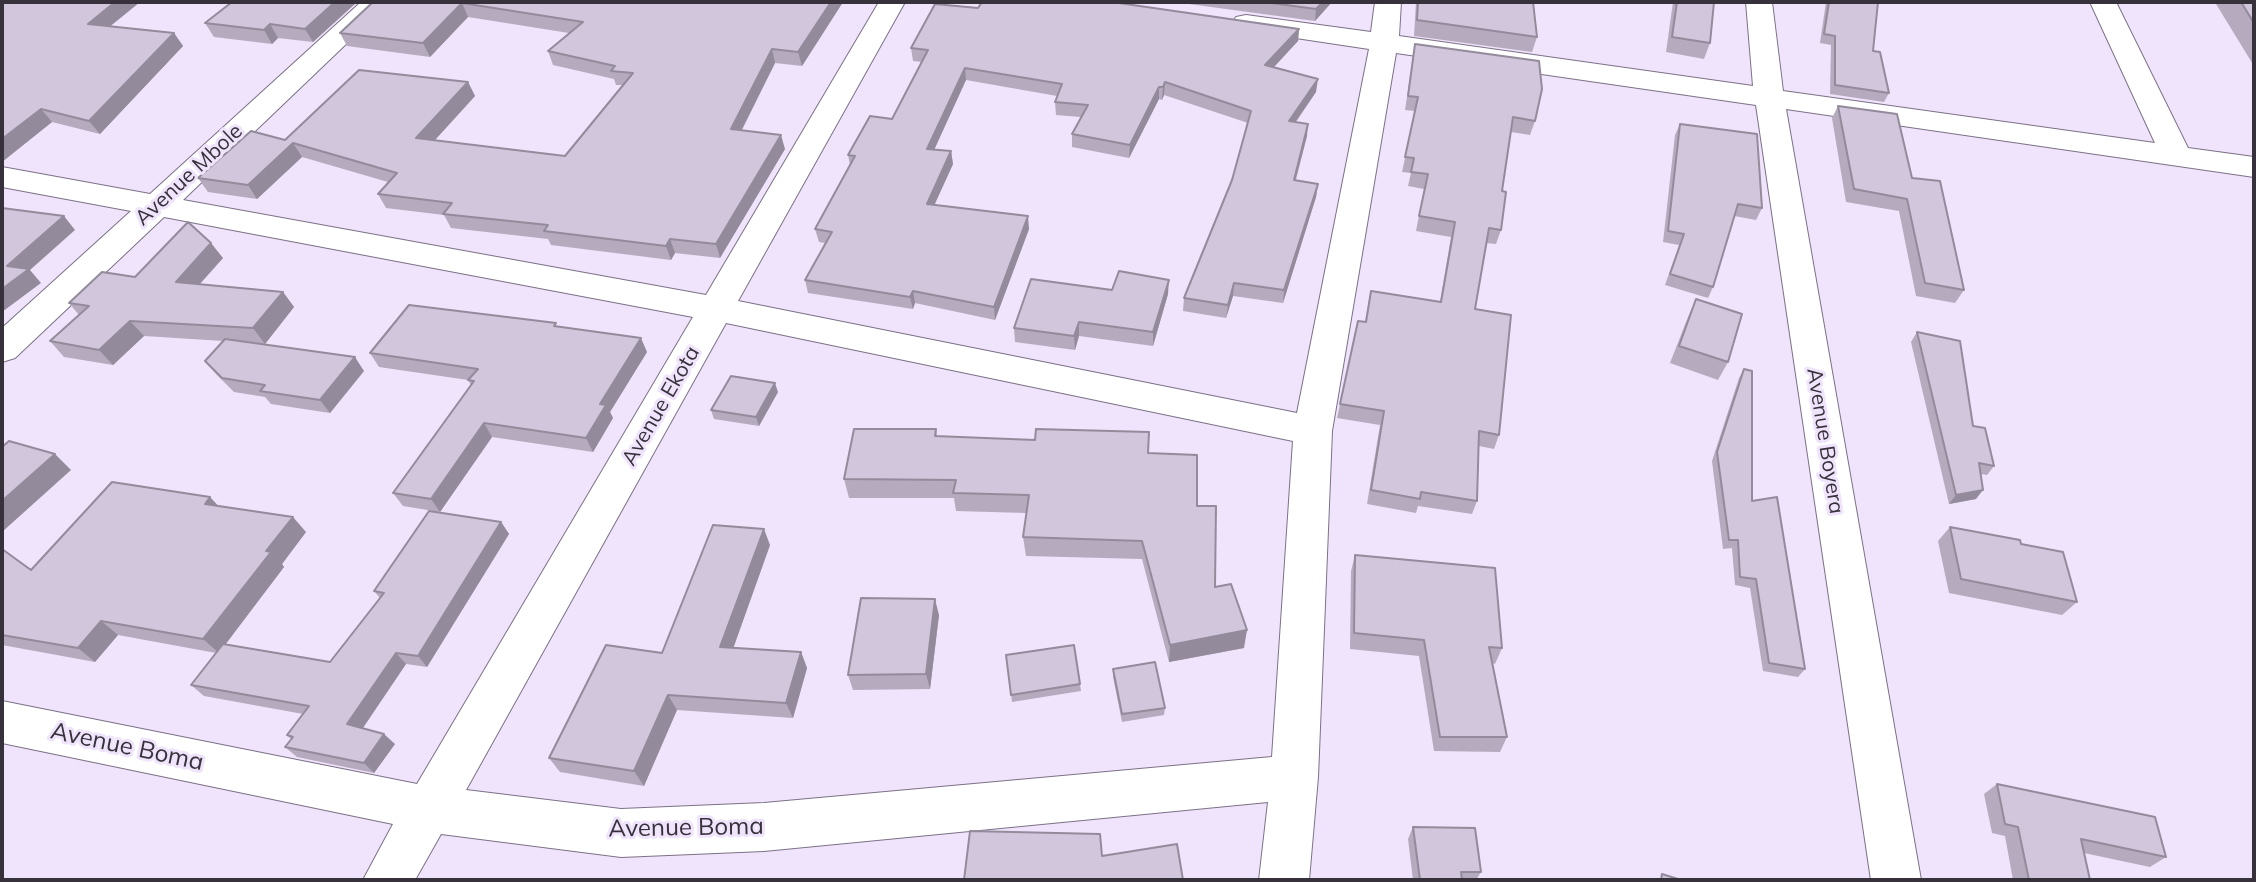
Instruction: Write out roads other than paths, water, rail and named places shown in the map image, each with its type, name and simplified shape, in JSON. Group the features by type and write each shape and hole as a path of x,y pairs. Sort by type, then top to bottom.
{"street":[{"name":"Avenue Mbole","path":"2,349 377,2"},
{"name":"Avenue Ekota","path":"387,880 892,2"},
{"path":"1284,880 1294,778 1313,431 1384,43 1388,2"},
{"name":"Avenue Boyera","path":"1759,2 1769,96 1896,880"},
{"path":"2103,2 2176,156"},
{"path":"1223,19 2254,167"},
{"path":"2,177 716,309 1313,431"},
{"name":"Avenue Boma","path":"2,722 429,809 621,833 764,827 1294,778"}]}
